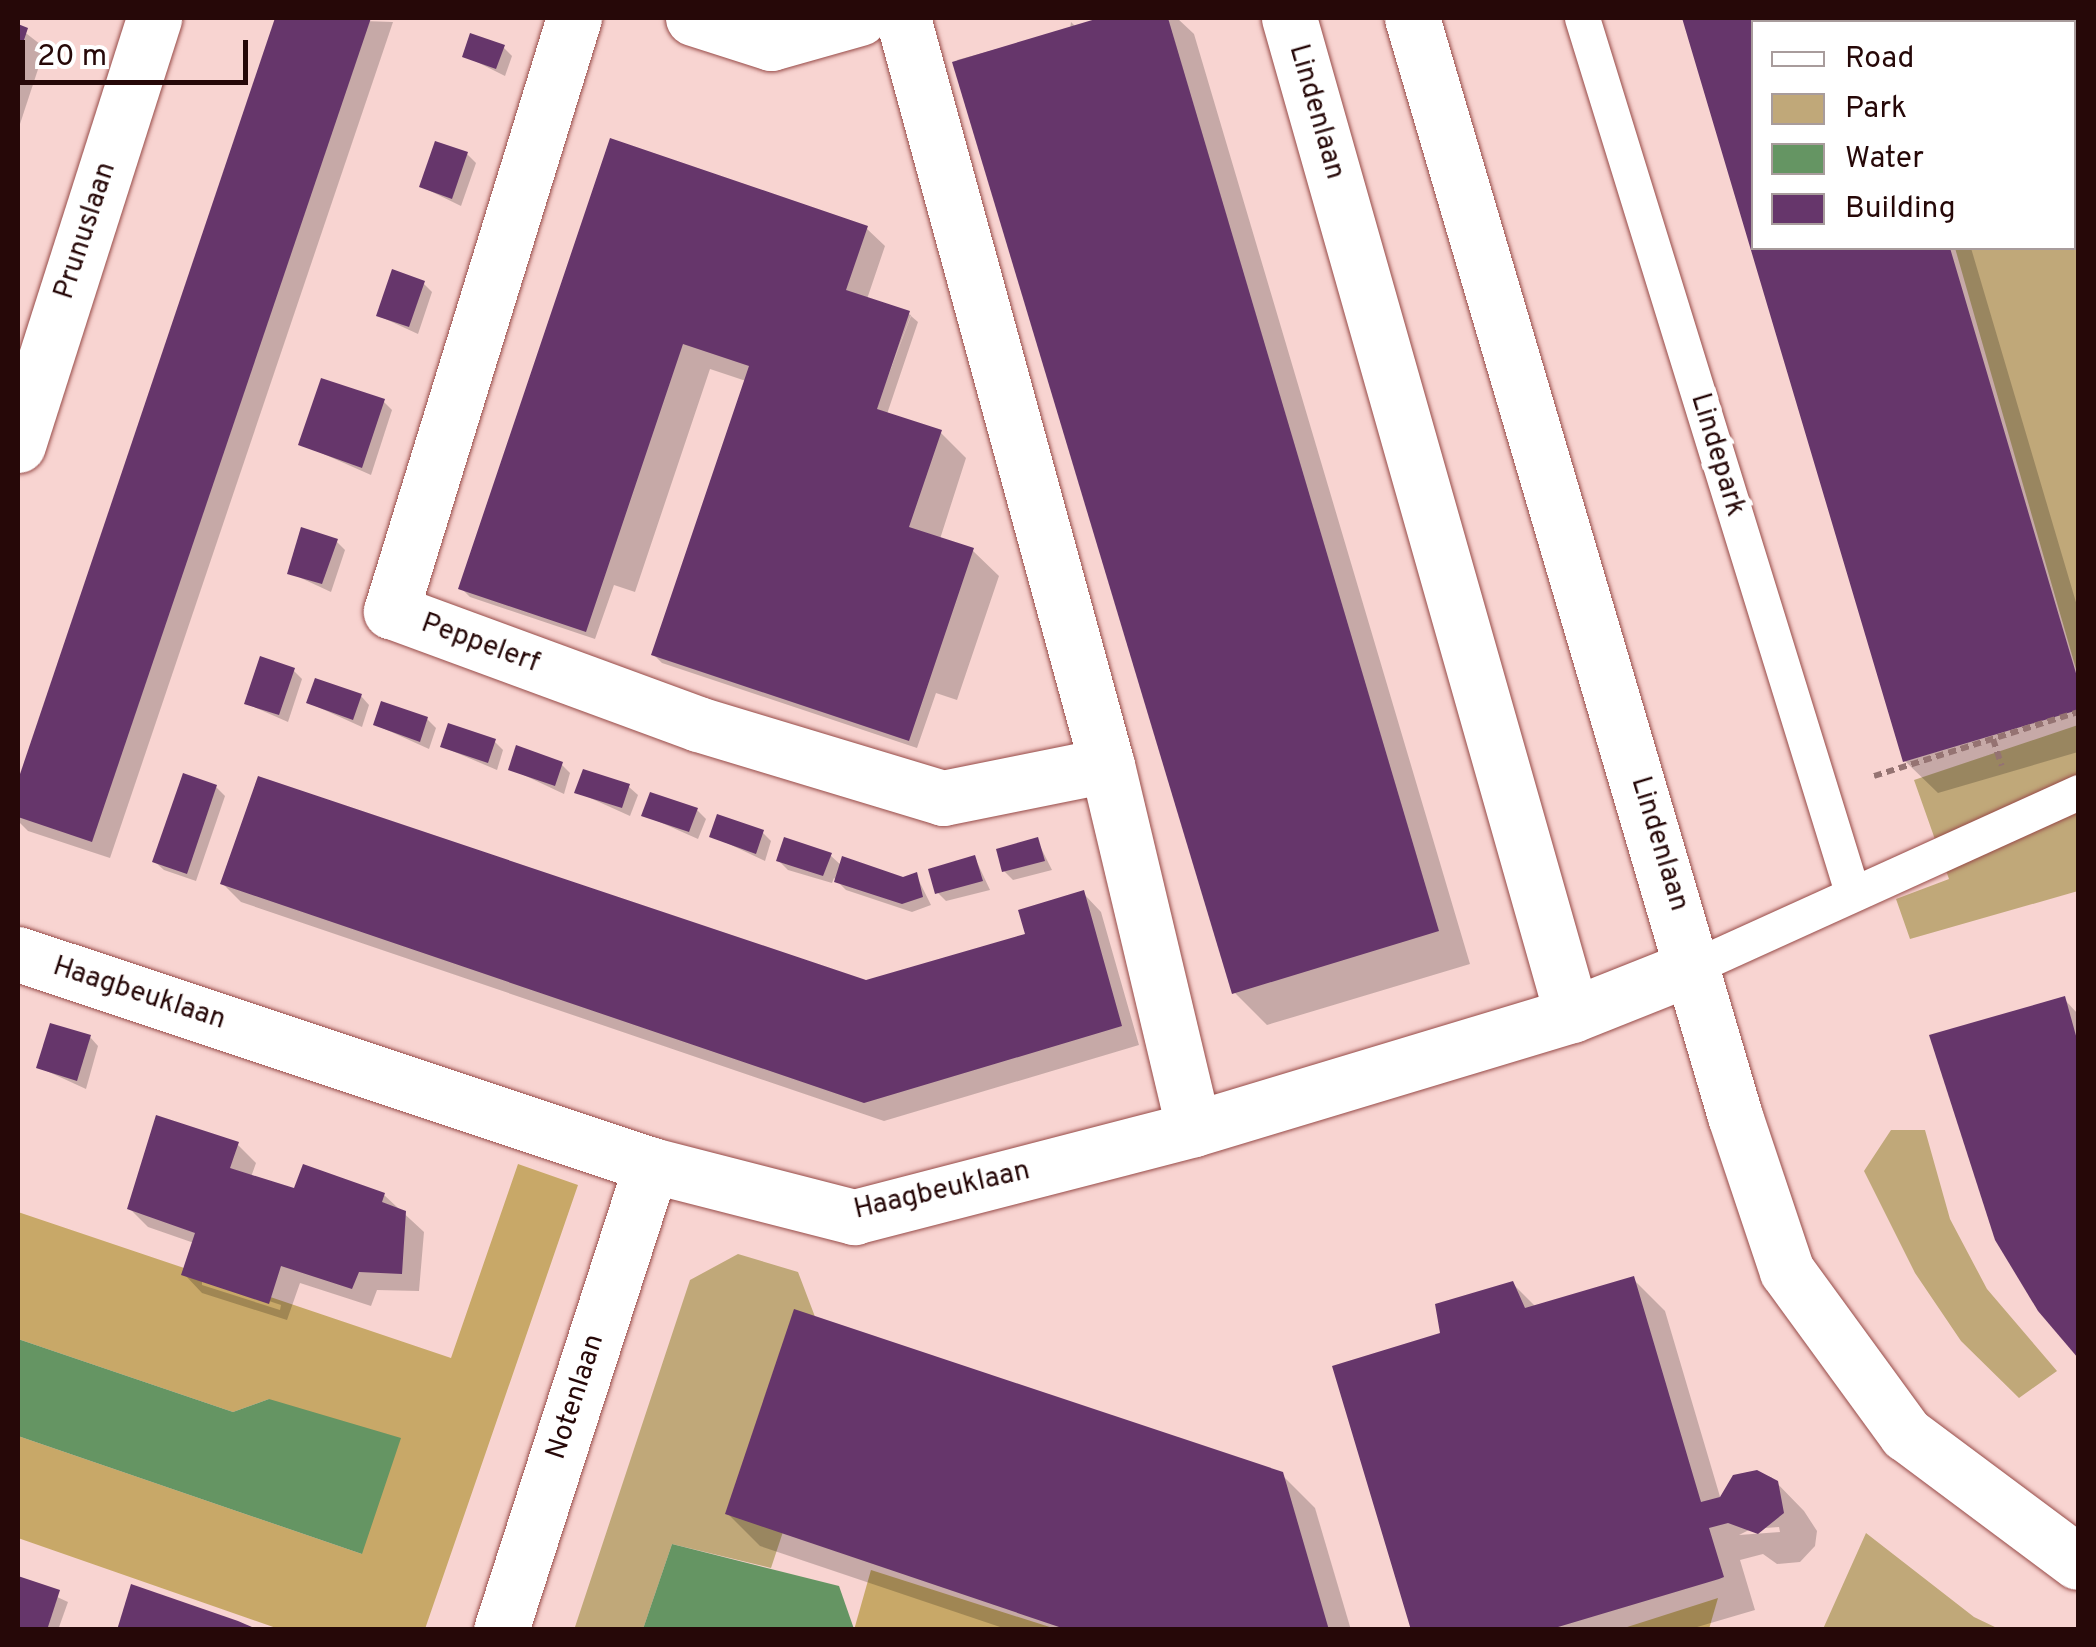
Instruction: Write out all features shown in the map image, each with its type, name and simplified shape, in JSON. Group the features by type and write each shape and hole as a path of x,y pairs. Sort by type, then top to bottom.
{"street":[{"name":"Prunuslaan","path":"18,445 154,18"},
{"name":"Peppelerf","path":"574,18 392,611 698,724 943,798 1107,765"},
{"path":"692,18 771,42 860,18"},
{"path":"904,18 1107,765 1194,1129"},
{"name":"Lindenlaan","path":"1289,18 1572,1015"},
{"name":"Lindenlaan","path":"1412,18 1787,1271 1906,1434 2078,1562"},
{"name":"Haagbeuklaan","path":"18,954 652,1165 854,1217 1194,1129 1572,1015 1695,966"},
{"name":"Notenlaan","path":"500,1630 652,1165"}],"lane":[{"name":"Lindepark","path":"1582,18 1852,892"},
{"path":"1695,966 2078,792"}],"path":[{"path":"1821,792 2078,712"}],"green space":[{"path":"1888,18 2078,18 2078,676 1956,250 2076,250 2076,20"},
{"path":"2078,725 2078,891 1910,939 1896,899 1949,879 1914,780"},
{"path":"1891,1130 1925,1130 1950,1219 1987,1289 2057,1371 2019,1398 1961,1341 1915,1273 1864,1171"},
{"path":"738,1254 798,1272 836,1372 771,1568 672,1544 643,1629 574,1630 690,1280"},
{"path":"1866,1533 1974,1617 1999,1629 1823,1629"}],"shaded area":[{"path":"518,1164 578,1185 425,1629 279,1629 18,1538 18,1436 362,1554 269,1399 233,1412 18,1339 18,1212 451,1358"},
{"path":"871,1570 1056,1629 854,1630"},
{"path":"1718,1598 1709,1629 1621,1629"}],"water":[{"path":"18,1339 233,1412 269,1399 401,1438 362,1554 18,1436"},
{"path":"672,1544 839,1586 854,1629 643,1629"}],"building":[{"path":"275,18 371,18 92,842 18,817 18,780"},
{"path":"1099,18 1168,18 1439,931 1232,994 952,62"},
{"path":"1682,18 1882,20 1751,20 1751,250 1951,250 2078,680 2078,710 1903,762"},
{"path":"18,24 28,28 18,58"},
{"path":"470,33 505,45 496,69 462,57"},
{"path":"610,138 868,226 846,290 910,311 877,409 942,430 909,527 974,548 909,741 651,655 749,366 683,344 586,632 458,589"},
{"path":"435,141 468,152 452,199 419,187"},
{"path":"392,269 425,281 409,327 376,316"},
{"path":"321,378 385,399 362,468 298,445"},
{"path":"301,527 338,539 322,584 287,574"},
{"path":"260,656 295,668 279,715 244,704"},
{"path":"315,678 362,694 353,720 306,703"},
{"path":"381,701 428,717 420,742 373,725"},
{"path":"448,723 496,739 488,763 440,747"},
{"path":"516,745 563,762 555,786 508,770"},
{"path":"583,769 630,784 622,808 574,793"},
{"path":"183,773 217,785 187,874 152,862"},
{"path":"258,776 866,980 1025,934 1018,910 1084,890 1122,1026 864,1103 220,884"},
{"path":"650,792 698,808 689,832 641,816"},
{"path":"717,814 764,830 756,854 709,837"},
{"path":"784,837 832,853 823,876 776,861"},
{"path":"1038,837 1045,861 1002,872 996,849"},
{"path":"975,855 983,881 935,894 928,869"},
{"path":"842,856 903,877 917,872 923,897 902,904 834,882"},
{"path":"2065,996 2078,1043 2078,1358 2038,1311 1995,1240 1929,1035"},
{"path":"50,1023 91,1035 77,1081 36,1068"},
{"path":"156,1115 239,1142 230,1168 294,1188 303,1164 385,1193 382,1202 406,1211 402,1274 359,1272 352,1289 281,1266 269,1304 181,1275 195,1233 127,1209"},
{"path":"1634,1276 1701,1502 1720,1497 1733,1475 1757,1470 1778,1481 1784,1513 1758,1534 1728,1523 1709,1528 1724,1577 1719,1579 1548,1630 1411,1630 1332,1366 1440,1333 1435,1304 1513,1281 1525,1308"},
{"path":"794,1309 1283,1472 1329,1630 1068,1630 725,1514"},
{"path":"18,1576 60,1590 47,1630 18,1630"},
{"path":"131,1584 238,1621 259,1630 117,1630"}]}
